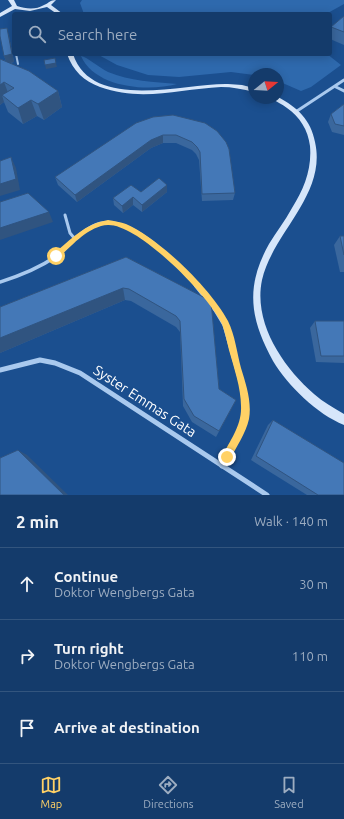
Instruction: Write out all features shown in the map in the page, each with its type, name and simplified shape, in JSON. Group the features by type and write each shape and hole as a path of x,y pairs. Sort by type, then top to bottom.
{"street":[{"path":"11,0 15,7"},
{"path":"0,15 15,7 31,10 47,5 53,0"},
{"path":"47,5 57,12"},
{"path":"71,56 74,66 85,77 107,88 121,92 162,92 218,85 248,89"},
{"path":"297,111 336,87 344,80"},
{"path":"336,87 344,91"},
{"path":"284,103 297,111 309,129 314,157 314,166 311,179 304,196 272,246 263,264 258,282 258,309 264,332 282,366 312,399 344,420"},
{"path":"0,282 35,269 56,256 87,229 98,224 108,222 124,226 146,239 180,267 199,286 215,306 226,324 243,390 246,406 245,419 242,428 222,466"},
{"name":"Syster Emmas Gata","path":"0,370 40,360 55,363 80,373 267,495"}],"lane":[{"path":"16,56 18,64"},
{"path":"65,215 70,233 75,239"}],"shaded area":[{"path":"82,0 344,0 344,4 330,12 83,12 80,3"},
{"path":"81,56 116,75 142,81 177,84 152,88 123,85 98,75 88,67"},
{"path":"101,56 330,56 341,65 311,87 301,91 284,84 284,68 248,68 248,74 231,72 179,77 148,75 117,65"}],"building":[{"path":"344,16 344,32 332,26"},
{"path":"7,28 12,54 4,56 0,29"},
{"path":"55,58 56,63 45,65 44,60"},
{"path":"0,59 29,71 58,91 38,104 31,100 18,108 2,95 14,88 4,82 0,85"},
{"path":"344,104 344,126 335,124 331,114"},
{"path":"173,115 205,123 217,131 226,142 229,149 235,193 202,194 200,152 192,142 176,135 163,135 151,140 75,195 55,177 136,123 153,117"},
{"path":"11,157 16,179 0,184 0,161"},
{"path":"159,178 167,185 142,205 133,197 122,206 113,198 131,185 141,192"},
{"path":"28,193 49,212 0,228 0,202"},
{"path":"340,236 344,236 344,255"},
{"path":"126,257 211,301 219,389 236,400 219,431 194,416 184,399 180,321 176,316 129,289 123,288 0,338 0,307"},
{"path":"315,321 344,321 344,356 321,356"},
{"path":"273,420 344,463 344,495 318,495 256,456"},
{"path":"18,450 64,495 0,495 0,458"}],"route":[{"path":"56,256 87,229 98,224 108,222 124,226 146,239 180,267 199,286 215,306 226,324 246,406 245,419 242,428 227,457"}]}
